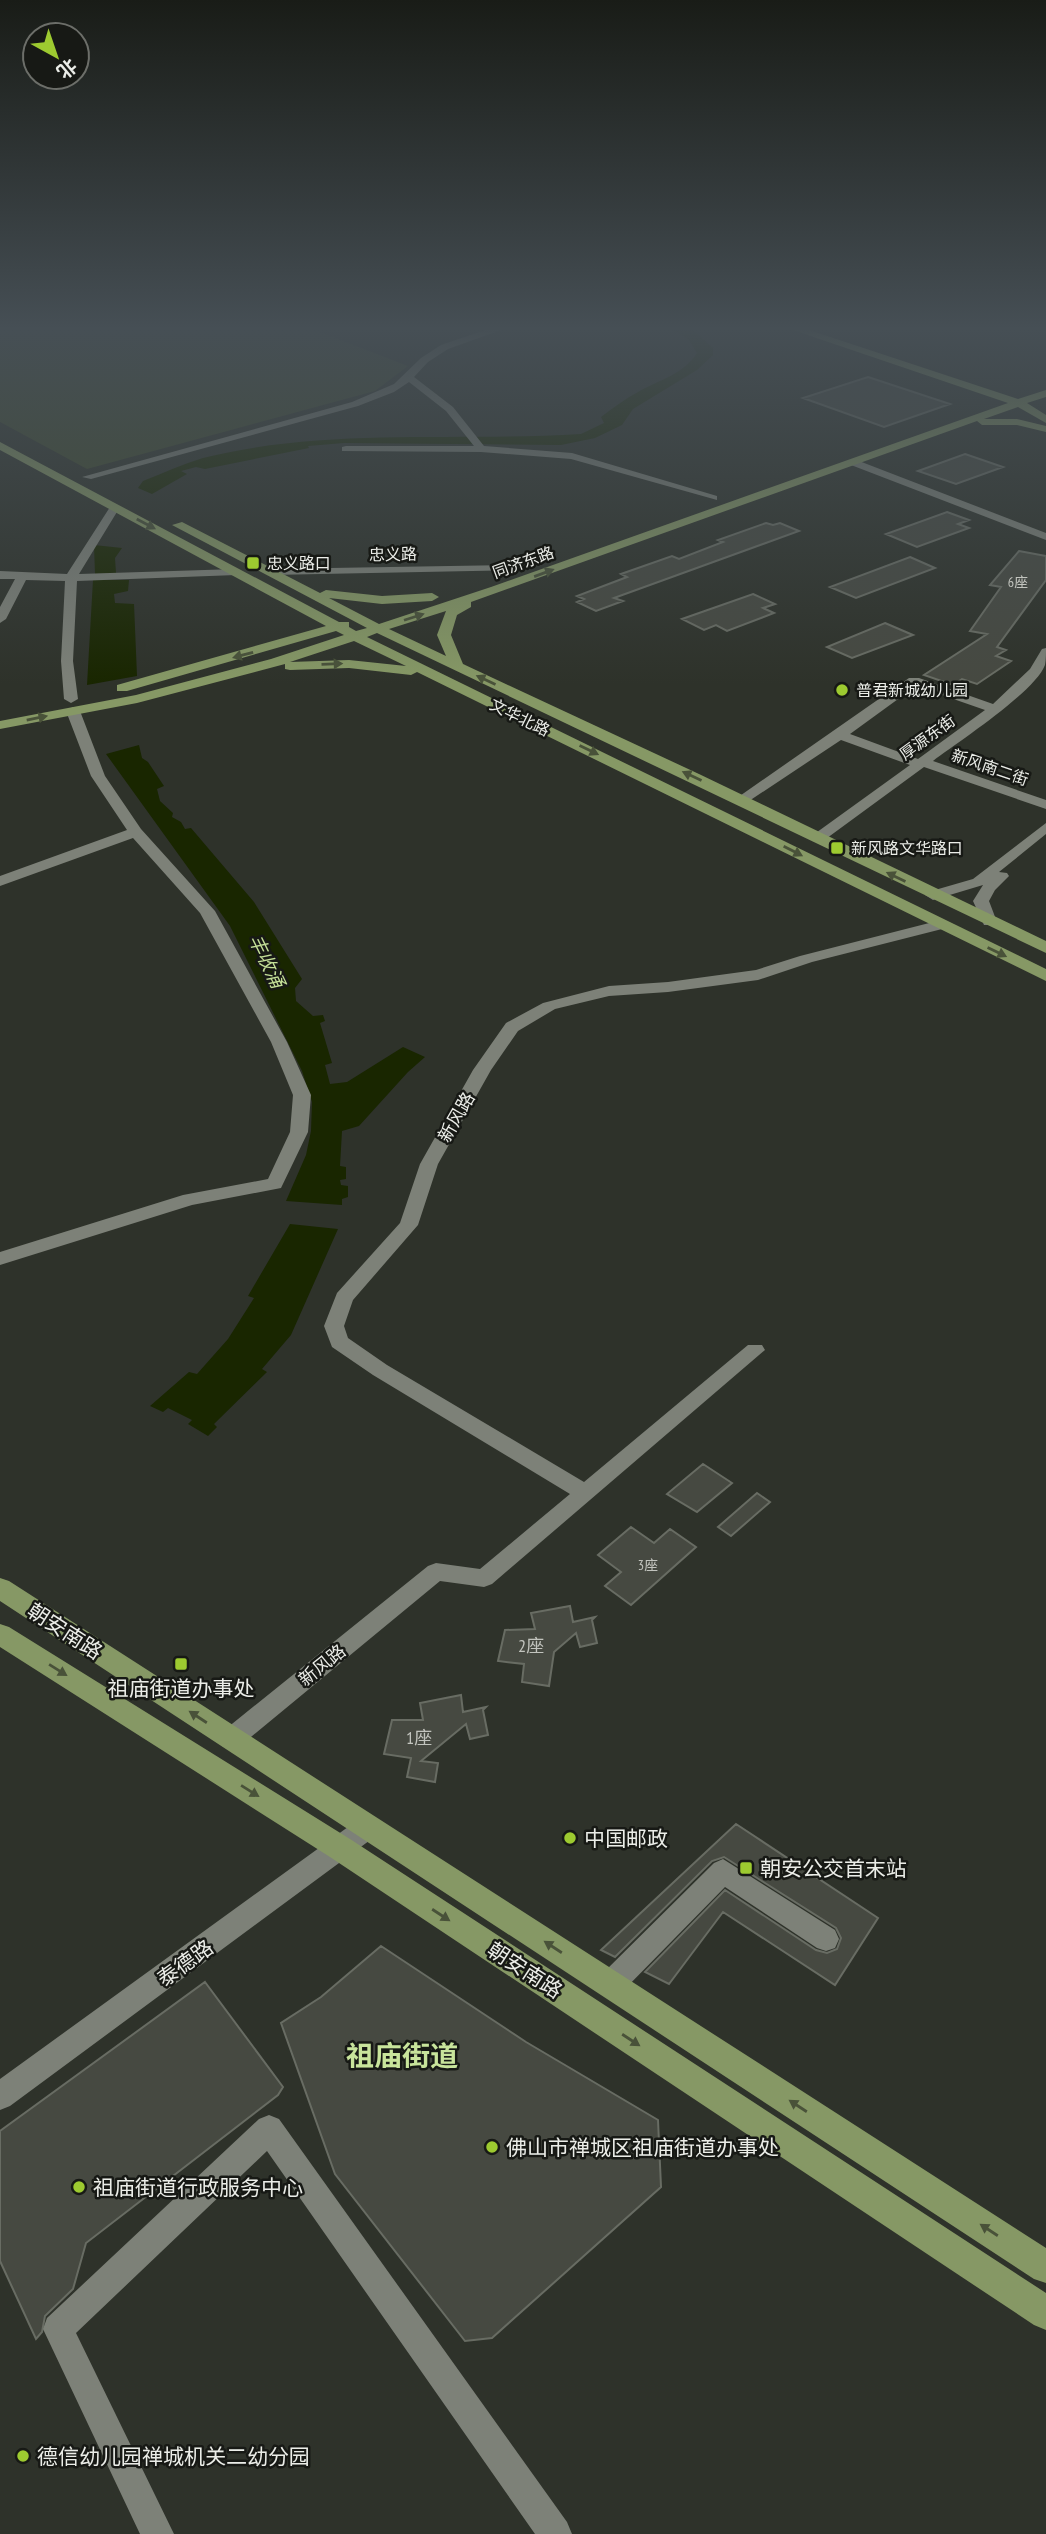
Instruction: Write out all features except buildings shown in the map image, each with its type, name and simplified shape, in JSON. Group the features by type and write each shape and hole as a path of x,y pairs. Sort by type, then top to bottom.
{"main road":[{"name":"文华北路","path":"4,447 355,636 1046,976"},
{"path":"32,447 134,502"},
{"path":"660,517 860,447"},
{"name":"同济东路","path":"0,712 137,699 239,672 379,629 478,589 898,447"},
{"name":"文华北路","path":"170,520 379,629 1046,948"},
{"name":"同济东路","path":"478,589 529,563"},
{"name":"同济东路","path":"0,725 338,627 437,595 382,600 344,598 302,589"},
{"path":"457,666 444,635 451,613 478,589"},
{"path":"281,596 298,618 299,628 284,643"},
{"path":"239,672 302,665 349,664 387,667 436,676"},
{"name":"朝安南路","path":"0,1588 1046,2267"},
{"name":"朝安南路","path":"2,1637 340,1848 1046,2313"}],"street":[{"path":"87,477 196,447"},
{"path":"346,449 462,447"},
{"path":"482,447 572,456 713,498"},
{"path":"855,463 1046,537"},
{"path":"0,1259 190,1199 275,1184 299,1132 302,1095 279,1042 207,911 136,832 98,776 73,705 67,661 75,578 115,507"},
{"name":"忠义路","path":"270,572 516,568"},
{"path":"0,575 75,578 236,572"},
{"path":"0,620 22,576"},
{"name":"厚源东街","path":"818,838 995,709 1030,676 1046,652"},
{"path":"1030,676 1046,680"},
{"path":"741,800 914,681 995,709"},
{"name":"新风南二街","path":"839,735 1046,805"},
{"path":"933,895 978,882 1046,827"},
{"path":"0,881 136,832"},
{"path":"989,922 981,901 989,887 1046,841"},
{"name":"新风路","path":"584,1492 380,1370 339,1342 334,1326 344,1298 409,1225 429,1164 482,1070 512,1027 549,1006 609,992 668,988 758,975 806,959 941,925"},
{"name":"新风路","path":"231,1740 436,1572 484,1578 755,1350"},
{"name":"泰德路","path":"0,2096 368,1828"},
{"path":"611,1984 723,1871 827,1939"},
{"path":"157,2534 58,2329 269,2129 555,2534"}],"shaded area":[{"path":"47,447 167,447 87,469"}],"water":[{"path":"250,448 309,448 205,469 196,467 181,471 187,474 152,494 138,488 143,481 180,466"},
{"path":"94,545 122,548 115,558 116,573 95,574"},
{"path":"93,580 129,580 128,591 114,594 115,603 134,604 137,676 87,685"},
{"name":"丰收涌","path":"139,745 142,758 148,762 164,786 157,789 160,801 185,829 191,828 254,902 302,979 295,988 296,1001 313,1016 323,1015 325,1021 320,1023 332,1063 325,1065 330,1084 347,1082 403,1047 425,1057 359,1126 342,1131 340,1166 346,1167 346,1179 340,1180 341,1185 348,1186 348,1197 342,1199 342,1205 286,1201 306,1155 311,1131 312,1102 302,1071 230,926 106,754"},
{"path":"290,1224 338,1229 291,1335 262,1369 267,1372 214,1424 217,1427 208,1436 188,1424 192,1420 168,1408 163,1412 150,1406 189,1372 197,1374 228,1339 254,1298 248,1296"}],"place":[{"name":"忠义路口","path":"253,563"},
{"name":"普君新城幼儿园","path":"842,690"},
{"name":"新风路文华路口","path":"837,848"},
{"name":"祖庙街道办事处","path":"181,1664"},
{"name":"中国邮政","path":"570,1838"},
{"name":"朝安公交首末站","path":"746,1868"},
{"name":"佛山市禅城区祖庙街道办事处","path":"492,2147"},
{"name":"祖庙街道行政服务中心","path":"79,2187"},
{"name":"德信幼儿园禅城机关二幼分园","path":"23,2456"}],"district":[{"name":"祖庙街道","path":"402,2055"}]}
